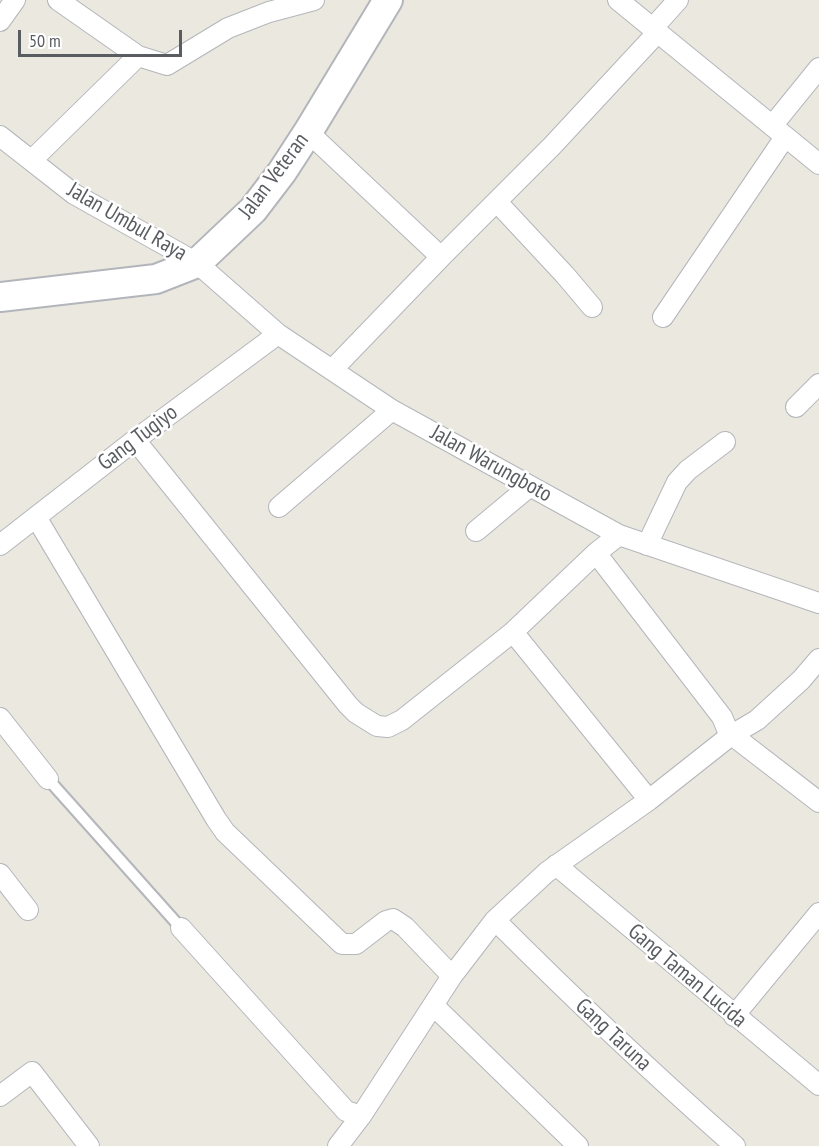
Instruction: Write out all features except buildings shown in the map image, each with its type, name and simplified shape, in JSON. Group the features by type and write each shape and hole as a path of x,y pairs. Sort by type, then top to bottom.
{"main road":[{"name":"Jalan Veteran","path":"0,297 156,279 197,263 253,210 308,132 388,0"}],"street":[{"path":"0,21 15,0"},
{"path":"58,0 138,56 167,65 263,6 315,0"},
{"path":"618,0 819,164"},
{"path":"333,370 441,256 497,202 655,31 678,0"},
{"path":"32,160 138,56"},
{"path":"663,317 819,68"},
{"path":"308,132 441,256"},
{"name":"Jalan Umbul Raya","path":"0,136 74,194 197,263"},
{"path":"497,202 592,307"},
{"name":"Jalan Warungboto","path":"197,263 278,334 392,410 619,535 819,603"},
{"name":"Gang Tugiyo","path":"0,545 135,440 278,334"},
{"path":"796,407 819,384"},
{"path":"279,507 392,410"},
{"path":"135,440 348,705 377,726 388,727 402,720 513,632 596,553 619,535"},
{"path":"647,545 682,476 724,442"},
{"path":"476,531 530,486"},
{"path":"36,517 225,832 342,944 356,944 386,921 393,919 405,927 452,976"},
{"path":"596,553 722,717 731,736 819,802"},
{"path":"513,632 650,800"},
{"path":"342,1144 452,976 495,920 556,865 650,800 731,736 757,720 819,660"},
{"path":"0,718 48,779"},
{"name":"Gang Taman Lucida","path":"556,865 819,1085"},
{"path":"0,874 28,910"},
{"path":"734,1016 819,913"},
{"name":"Gang Taruna","path":"495,920 663,1083 735,1146"},
{"path":"181,928 346,1111 361,1116"},
{"path":"434,1006 578,1146"},
{"path":"0,1096 32,1072 89,1146"}],"lane":[{"path":"48,779 181,928"}]}
